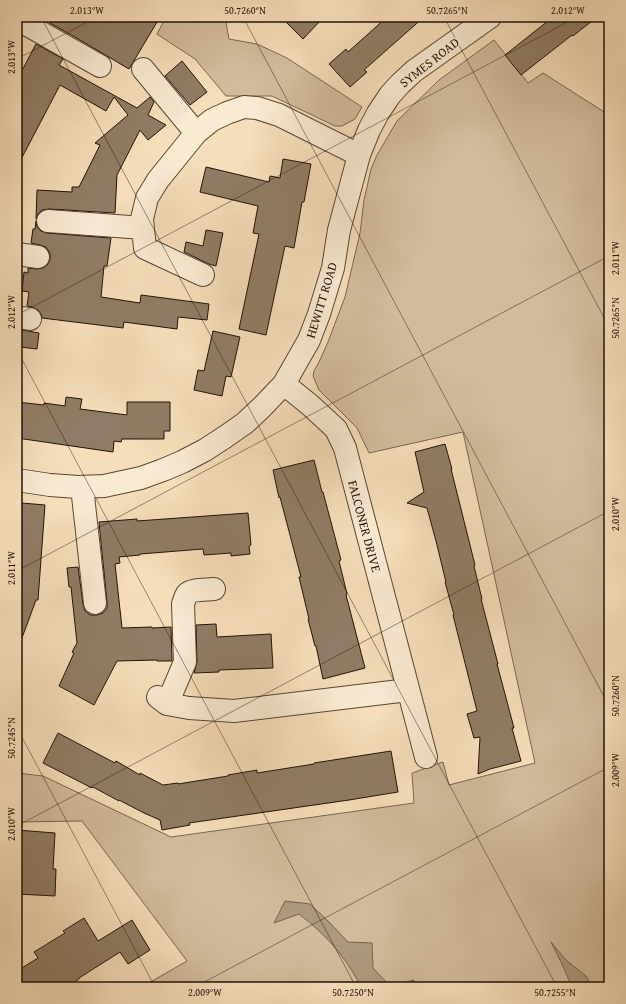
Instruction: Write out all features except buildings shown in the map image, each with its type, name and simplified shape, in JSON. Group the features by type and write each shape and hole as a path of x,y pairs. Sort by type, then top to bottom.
{"street":[{"name":"SYMES ROAD","path":"390,95 414,71 490,17"},
{"path":"17,19 100,66"},
{"path":"143,69 196,133"},
{"name":"HEWITT ROAD","path":"17,480 50,485 82,487 104,486 131,481 163,470 205,450 245,422 262,407 284,384 310,340 333,268 339,230 359,155 369,130 390,95"},
{"path":"144,238 142,219 147,198 158,180 196,133 212,120 227,113 244,107 257,108 279,115 359,155"},
{"path":"48,221 144,238 203,275"},
{"path":"17,254 38,257"},
{"name":"FALCONER DRIVE","path":"284,384 336,429 345,448 426,757"},
{"path":"82,487 95,603"},
{"path":"214,589 191,591 186,596 184,604 185,662 162,701 189,708 234,711 408,690"}],"shaded area":[{"path":"166,17 225,17 229,39 257,44 287,58 362,107 355,119 342,126 335,126 272,96 226,96 195,59 157,34"},
{"path":"494,40 528,83 543,73 609,115 609,987 142,987 187,961 82,821 17,822 17,773 43,776 171,837 414,803 412,773 443,762 449,785 535,763 463,432 369,453 357,428 319,390 313,376 345,297 360,233 364,200 371,169 377,155 397,121 439,80"},
{"path":"285,901 310,904 348,942 372,943 373,968 390,986 414,980 412,987 361,987 348,964 336,949 299,914 274,923"},
{"path":"551,942 566,960 586,976 592,987 572,987"}]}
